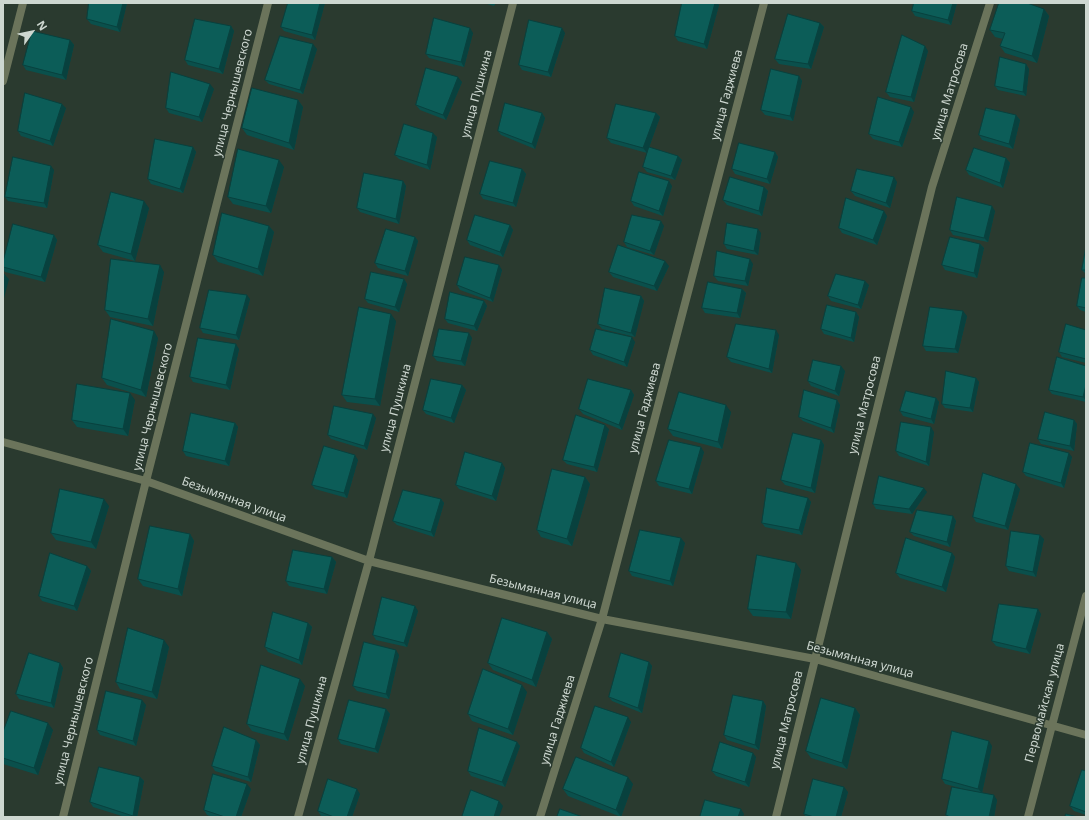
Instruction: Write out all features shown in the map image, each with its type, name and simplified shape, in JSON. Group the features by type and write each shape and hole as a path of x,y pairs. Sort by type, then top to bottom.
{"street":[{"path":"3,81 23,3"},
{"name":"улица Чернышевского","path":"63,817 146,481 268,3"},
{"name":"улица Пушкина","path":"298,817 368,561 513,3"},
{"name":"улица Гаджиева","path":"540,817 602,619 764,3"},
{"name":"улица Матросова","path":"776,817 932,187 990,3"},
{"name":"Безымянная улица","path":"3,442 146,481 368,561 602,619 815,659 1086,735"},
{"name":"Первомайская улица","path":"1028,817 1086,596"}],"building":[{"path":"89,3 123,3 117,27 87,19"},
{"path":"288,3 320,3 312,35 281,27"},
{"path":"682,3 715,3 704,44 675,36"},
{"path":"914,3 953,3 948,20 912,11"},
{"path":"999,3 1027,3 1044,9 1032,56 1000,46 1005,33 990,30"},
{"path":"788,14 820,23 808,64 775,59"},
{"path":"434,18 470,28 461,62 426,54"},
{"path":"195,19 231,26 219,69 185,60"},
{"path":"529,20 562,28 548,72 519,65"},
{"path":"32,31 70,40 62,75 23,65"},
{"path":"902,35 925,46 911,97 886,92"},
{"path":"280,36 313,44 300,90 265,80"},
{"path":"1000,57 1026,64 1023,92 995,86"},
{"path":"426,68 458,77 443,115 416,105"},
{"path":"771,69 799,76 790,116 761,110"},
{"path":"171,72 210,84 199,117 166,108"},
{"path":"252,88 298,100 289,143 242,128"},
{"path":"25,93 62,104 50,141 18,131"},
{"path":"878,97 911,107 899,142 869,134"},
{"path":"505,103 542,113 532,144 498,131"},
{"path":"616,104 656,113 643,148 607,138"},
{"path":"986,108 1016,115 1009,144 979,135"},
{"path":"404,124 433,133 427,165 395,155"},
{"path":"155,139 193,147 180,189 148,179"},
{"path":"739,143 775,152 767,179 732,169"},
{"path":"649,147 678,156 671,176 643,167"},
{"path":"974,148 1006,158 1000,183 966,170"},
{"path":"238,149 279,160 266,206 228,197"},
{"path":"13,157 51,166 44,203 5,197"},
{"path":"490,161 522,169 513,203 480,194"},
{"path":"857,169 894,177 886,203 851,191"},
{"path":"639,172 669,181 659,211 631,201"},
{"path":"364,173 403,181 396,219 357,208"},
{"path":"730,177 764,187 759,211 723,200"},
{"path":"111,192 144,201 131,254 98,245"},
{"path":"957,197 992,206 984,238 950,230"},
{"path":"846,198 884,211 873,240 839,228"},
{"path":"222,213 269,226 258,269 213,255"},
{"path":"475,215 510,225 500,252 467,240"},
{"path":"632,215 661,221 650,251 624,242"},
{"path":"727,223 758,229 754,251 724,244"},
{"path":"13,224 54,235 41,277 3,267"},
{"path":"386,229 415,237 405,271 375,263"},
{"path":"950,237 980,244 974,273 942,265"},
{"path":"618,245 665,261 654,286 609,272"},
{"path":"1086,247 1086,270 1082,270"},
{"path":"717,251 750,259 745,281 714,276"},
{"path":"465,257 499,265 490,298 457,285"},
{"path":"111,259 160,265 148,319 105,310"},
{"path":"371,272 404,279 395,307 365,299"},
{"path":"836,274 865,281 858,305 828,296"},
{"path":"1082,278 1086,278 1086,308 1077,306"},
{"path":"708,282 742,289 737,313 702,308"},
{"path":"605,288 641,296 631,333 598,324"},
{"path":"209,290 247,295 236,335 200,328"},
{"path":"450,292 484,301 474,326 445,319"},
{"path":"827,305 856,312 851,338 821,329"},
{"path":"359,307 391,314 375,399 342,395"},
{"path":"930,307 963,311 955,349 923,346"},
{"path":"111,319 154,331 141,390 102,378"},
{"path":"736,324 776,330 769,369 727,357"},
{"path":"1066,324 1086,330 1086,359 1059,352"},
{"path":"439,329 469,333 461,361 433,356"},
{"path":"596,329 632,337 624,362 590,350"},
{"path":"198,338 236,344 226,385 190,377"},
{"path":"1057,357 1086,366 1086,385 1083,397 1049,390"},
{"path":"813,360 841,366 835,391 808,381"},
{"path":"946,371 976,378 970,408 942,404"},
{"path":"431,379 462,385 451,418 423,410"},
{"path":"588,379 631,390 619,425 579,409"},
{"path":"77,384 130,393 123,429 72,420"},
{"path":"804,390 837,400 831,428 799,417"},
{"path":"906,391 936,398 931,419 900,411"},
{"path":"679,392 726,405 718,442 668,429"},
{"path":"334,406 373,414 364,446 328,435"},
{"path":"1045,412 1074,420 1070,446 1038,439"},
{"path":"191,413 235,423 225,461 183,451"},
{"path":"576,415 605,425 594,467 563,460"},
{"path":"901,422 931,427 926,462 896,451"},
{"path":"793,433 821,440 811,488 781,480"},
{"path":"669,440 701,447 689,489 656,481"},
{"path":"1030,443 1069,453 1061,483 1023,472"},
{"path":"324,446 355,455 344,493 312,485"},
{"path":"465,452 502,463 492,496 456,485"},
{"path":"552,469 585,477 567,539 537,530"},
{"path":"983,473 1016,484 1005,526 973,517"},
{"path":"879,476 924,488 909,509 873,504"},
{"path":"767,488 808,498 799,530 762,523"},
{"path":"60,489 104,499 91,542 51,533"},
{"path":"403,490 441,499 431,532 393,521"},
{"path":"917,510 953,516 947,542 910,532"},
{"path":"150,526 190,534 178,589 138,579"},
{"path":"640,530 681,538 670,581 629,571"},
{"path":"1011,531 1040,535 1033,572 1006,566"},
{"path":"906,538 952,553 942,587 896,573"},
{"path":"293,550 332,557 324,589 286,581"},
{"path":"50,553 87,566 74,606 39,596"},
{"path":"757,555 796,563 786,612 748,609"},
{"path":"382,597 415,606 404,643 373,635"},
{"path":"999,604 1038,609 1026,649 992,641"},
{"path":"273,612 308,623 299,660 265,647"},
{"path":"502,618 547,632 532,680 488,663"},
{"path":"128,628 164,640 152,692 116,682"},
{"path":"364,642 396,650 386,694 353,686"},
{"path":"29,653 60,663 51,703 16,694"},
{"path":"621,653 649,662 638,708 609,697"},
{"path":"261,665 300,679 284,734 247,724"},
{"path":"483,669 522,685 508,729 468,714"},
{"path":"106,691 142,700 133,741 97,730"},
{"path":"733,695 763,701 755,745 724,735"},
{"path":"821,698 855,708 842,763 806,751"},
{"path":"349,700 386,709 375,749 338,739"},
{"path":"595,706 628,717 611,762 581,748"},
{"path":"11,711 48,723 34,768 3,758 3,732"},
{"path":"224,727 256,740 248,777 212,766"},
{"path":"479,728 517,742 502,782 468,771"},
{"path":"952,731 989,741 978,789 942,779"},
{"path":"720,742 753,753 745,782 712,771"},
{"path":"576,757 628,777 616,810 563,789"},
{"path":"99,767 140,777 133,816 90,802"},
{"path":"1082,770 1086,771 1086,812 1070,806"},
{"path":"213,774 247,784 236,817 225,817 204,810"},
{"path":"328,779 357,789 347,817 334,817 318,811"},
{"path":"813,779 844,787 836,817 814,817 804,814"},
{"path":"952,787 994,795 989,817 950,817 946,815"},
{"path":"471,790 499,801 494,817 462,817"},
{"path":"705,800 741,809 738,817 700,817"},
{"path":"560,809 583,817 557,817"},
{"path":"1066,814 1078,817 1065,817"}]}
